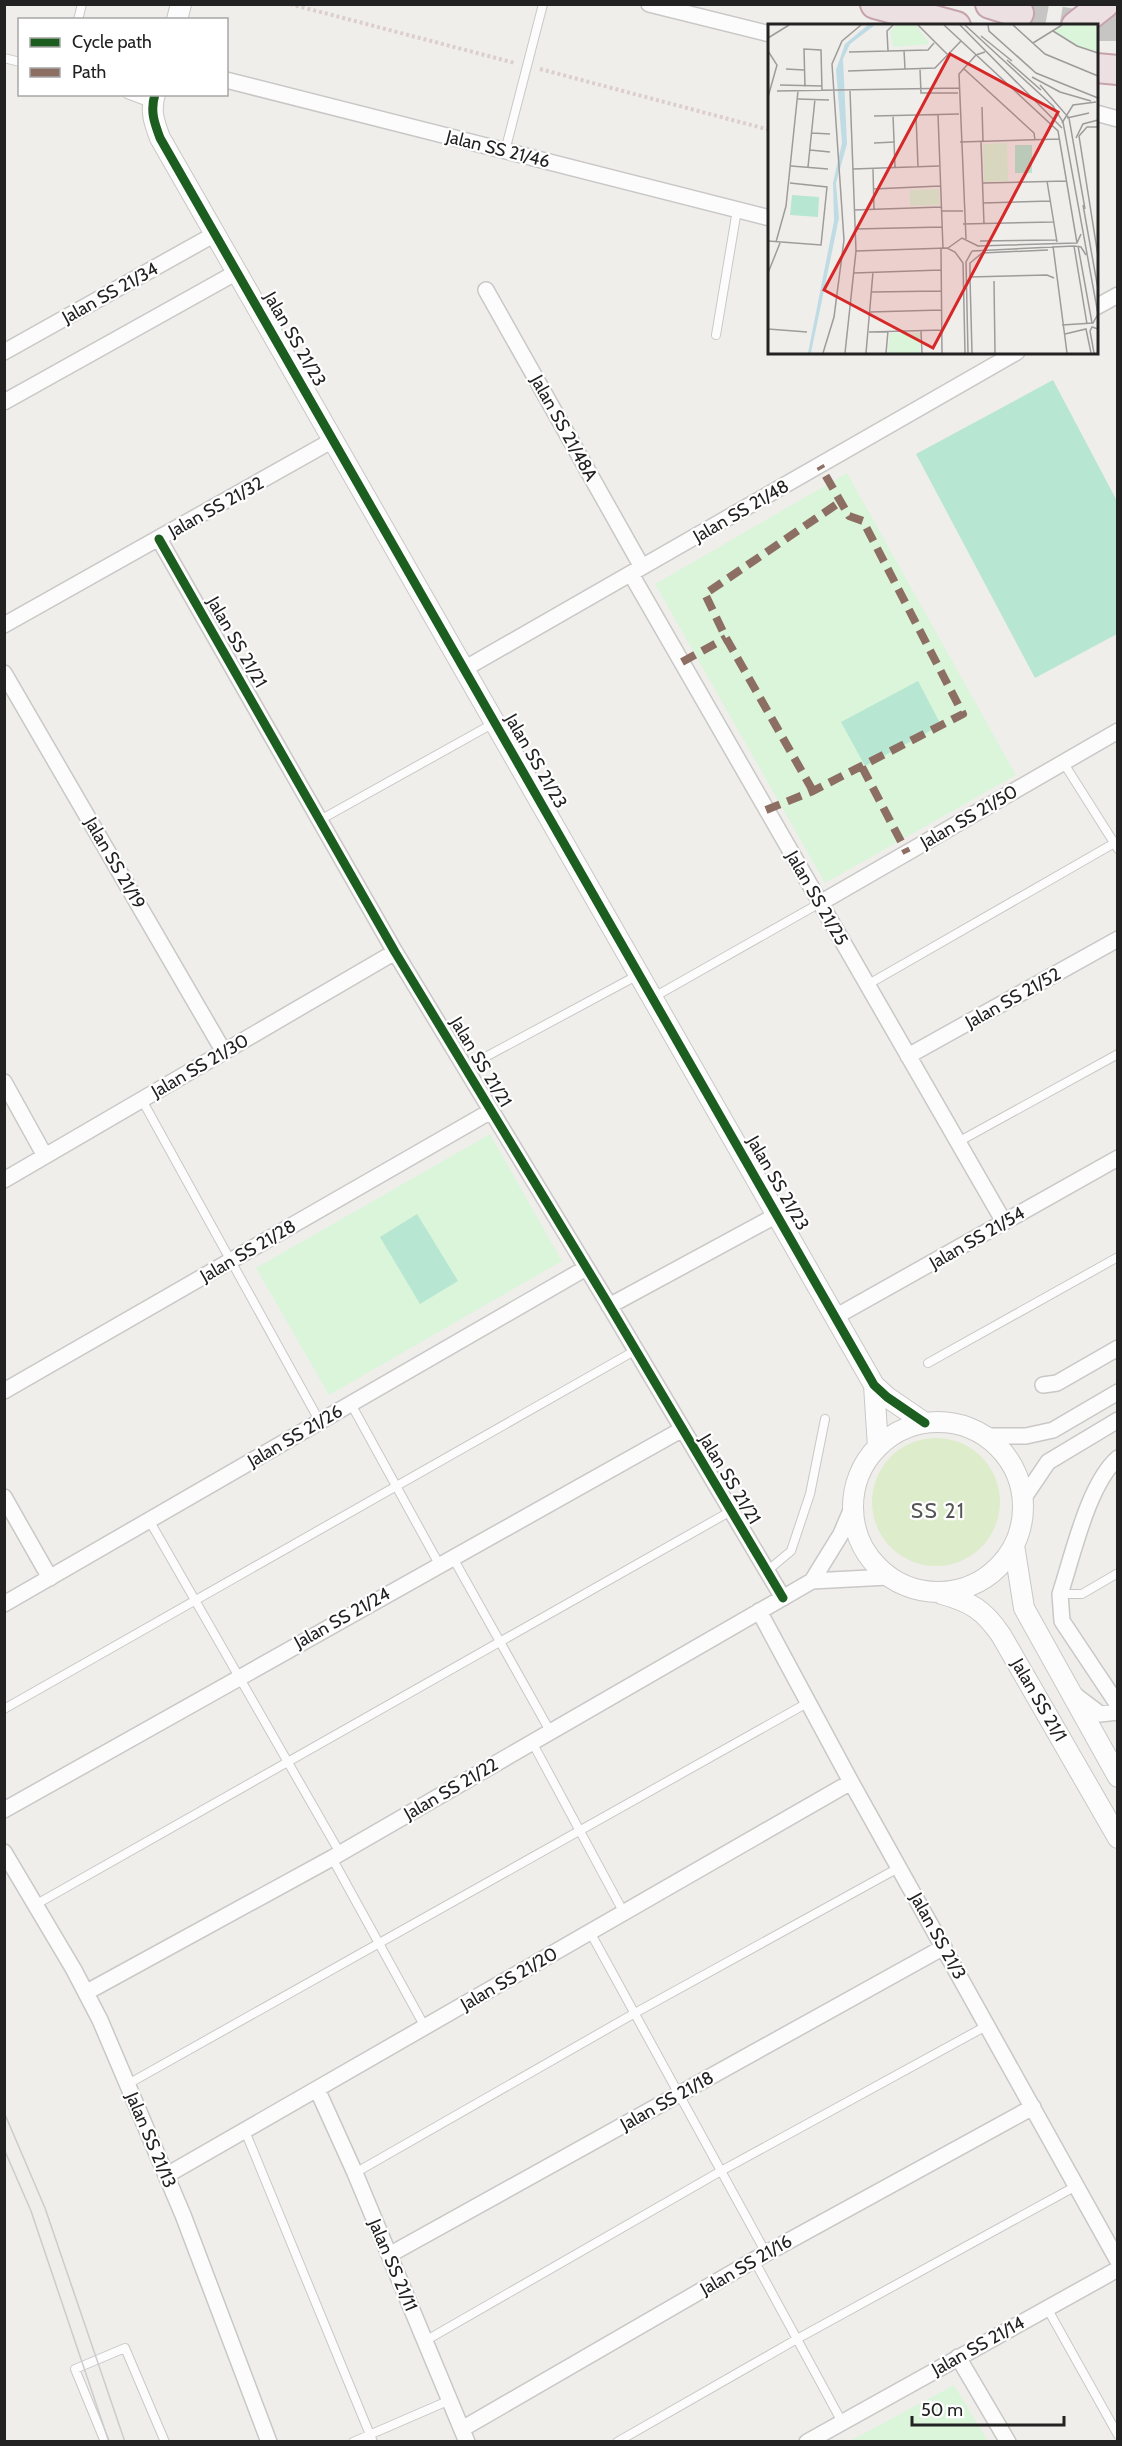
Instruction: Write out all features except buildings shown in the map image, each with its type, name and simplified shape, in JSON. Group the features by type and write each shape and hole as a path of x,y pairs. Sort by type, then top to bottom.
{"highway":[{"path":"875,4 949,24"},
{"path":"990,4 1019,13"},
{"path":"1079,24 1104,4"},
{"path":"1098,51 1118,51"},
{"path":"1098,68 1118,70"}],"street":[{"path":"649,4 768,34"},
{"name":"Jalan SS 21/46","path":"228,81 768,218"},
{"name":"Jalan SS 21/23","path":"154,99 153,120 160,138 874,1385 887,1397 925,1423"},
{"path":"1098,113 1118,118"},
{"name":"Jalan SS 21/34","path":"4,351 215,234"},
{"path":"4,402 237,272"},
{"name":"Jalan SS 21/48A","path":"486,290 636,570"},
{"path":"1098,306 1118,295"},
{"name":"Jalan SS 21/48","path":"464,669 1014,354"},
{"name":"Jalan SS 21/32","path":"4,625 333,440"},
{"name":"Jalan SS 21/21","path":"159,538 395,952 783,1598"},
{"name":"Jalan SS 21/25","path":"636,570 820,903 1004,1222"},
{"name":"Jalan SS 21/19","path":"4,673 225,1052"},
{"name":"Jalan SS 21/50","path":"820,903 1118,731"},
{"name":"Jalan SS 21/52","path":"908,1056 1118,939"},
{"name":"Jalan SS 21/30","path":"4,1180 395,952"},
{"path":"4,1082 45,1156"},
{"name":"Jalan SS 21/28","path":"4,1391 491,1110"},
{"name":"Jalan SS 21/54","path":"835,1317 1117,1159"},
{"path":"609,1306 777,1215"},
{"name":"Jalan SS 21/26","path":"4,1604 586,1268"},
{"path":"1043,1385 1057,1383 1118,1348"},
{"name":"Jalan SS 21/23","path":"874,1385 878,1447"},
{"path":"985,1436 1026,1436 1053,1430 1118,1392"},
{"path":"1023,1499 1048,1462 1118,1420"},
{"path":"946,1422 966,1426 985,1436 1001,1449 1016,1472 1023,1499 1022,1523 1014,1545 1001,1566 981,1580 958,1589 934,1592 910,1587 888,1577 862,1548 855,1530 852,1508 855,1485 864,1464 891,1436 908,1427 925,1423 946,1422"},
{"name":"Jalan SS 21/24","path":"4,1810 445,1560 681,1430"},
{"path":"1118,1458 1107,1467 1096,1485 1060,1594 1062,1620 1118,1705"},
{"path":"4,1497 50,1578"},
{"name":"Jalan SS 21/22","path":"812,1581 841,1534 852,1508"},
{"name":"Jalan SS 21/1","path":"1014,1545 1024,1608 1067,1690 1118,1777"},
{"name":"Jalan SS 21/22","path":"87,1992 336,1856 812,1581 888,1577"},
{"name":"Jalan SS 21/1","path":"934,1592 965,1600 987,1615 1001,1635 1118,1838"},
{"name":"Jalan SS 21/3","path":"759,1611 851,1782 1118,2261"},
{"path":"1067,1690 1100,1714 1118,1712"},
{"name":"Jalan SS 21/20","path":"167,2175 851,1782"},
{"name":"Jalan SS 21/13","path":"4,1852 87,1992 167,2175 269,2442"},
{"name":"Jalan SS 21/18","path":"389,2255 944,1947"},
{"name":"Jalan SS 21/11","path":"317,2089 355,2173 464,2435"},
{"name":"Jalan SS 21/16","path":"464,2435 760,2257 1033,2107"},
{"name":"Jalan SS 21/14","path":"807,2442 1118,2269"},
{"path":"958,2357 1008,2442"}],"lane":[{"path":"505,151 543,4"},
{"path":"138,96 154,99"},
{"path":"716,335 737,210"},
{"path":"320,820 495,723"},
{"path":"867,985 1116,844 1064,762"},
{"path":"653,998 820,903"},
{"path":"465,1068 639,974"},
{"path":"958,1142 1118,1054"},
{"path":"142,1100 320,1422"},
{"path":"928,1363 1118,1257"},
{"path":"4,1709 636,1350"},
{"path":"351,1404 397,1486 500,1642 550,1731"},
{"path":"767,1571 791,1551 810,1494 825,1419"},
{"path":"35,1905 731,1511"},
{"path":"149,1520 288,1762 425,2027"},
{"path":"1060,1594 1082,1594 1118,1573"},
{"path":"128,2084 809,1702"},
{"path":"532,1742 624,1913"},
{"path":"355,2173 635,2013 900,1867"},
{"path":"590,1932 721,2170 797,2339 842,2422"},
{"path":"425,2341 721,2170 988,2025"},
{"path":"246,2130 372,2438"},
{"path":"617,2442 797,2339 1076,2186"},
{"path":"1047,2308 1118,2435"},
{"path":"105,2442 75,2369 125,2348 165,2442"},
{"path":"352,2442 372,2438 450,2400"}],"green space":[{"path":"1053,380 1117,501 1117,634 1035,678 916,454"},
{"path":"847,473 1016,775 825,883 655,584"},
{"path":"918,681 941,725 865,766 841,722"},
{"path":"490,1134 562,1261 329,1395 256,1268"},
{"path":"417,1214 458,1281 420,1304 380,1237"},
{"path":"936,1438 961,1443 981,1457 995,1477 1000,1502 995,1527 981,1547 961,1561 936,1566 911,1561 891,1547 877,1527 872,1502 877,1477 891,1457 911,1443"},
{"path":"954,2385 988,2441 850,2441"}],"tunnel":[{"path":"1019,13 1079,24"},
{"path":"1098,27 1118,27"}],"tram line":[{"path":"4,2112 45,2208 125,2442"},
{"path":"4,2149 31,2211 109,2442"}],"marked path":[{"path":"766,810 813,791 963,714 863,521 849,516 820,466"},
{"path":"813,791 726,638 705,594 840,502"},
{"path":"682,662 726,638"},
{"path":"862,767 907,853"}],"cycle path":[{"path":"155,96 153,116 160,138 874,1385 887,1397 925,1423"},
{"path":"159,539 395,952 783,1598"}],"district":[{"name":"SS 21","path":"938,1510"}]}
